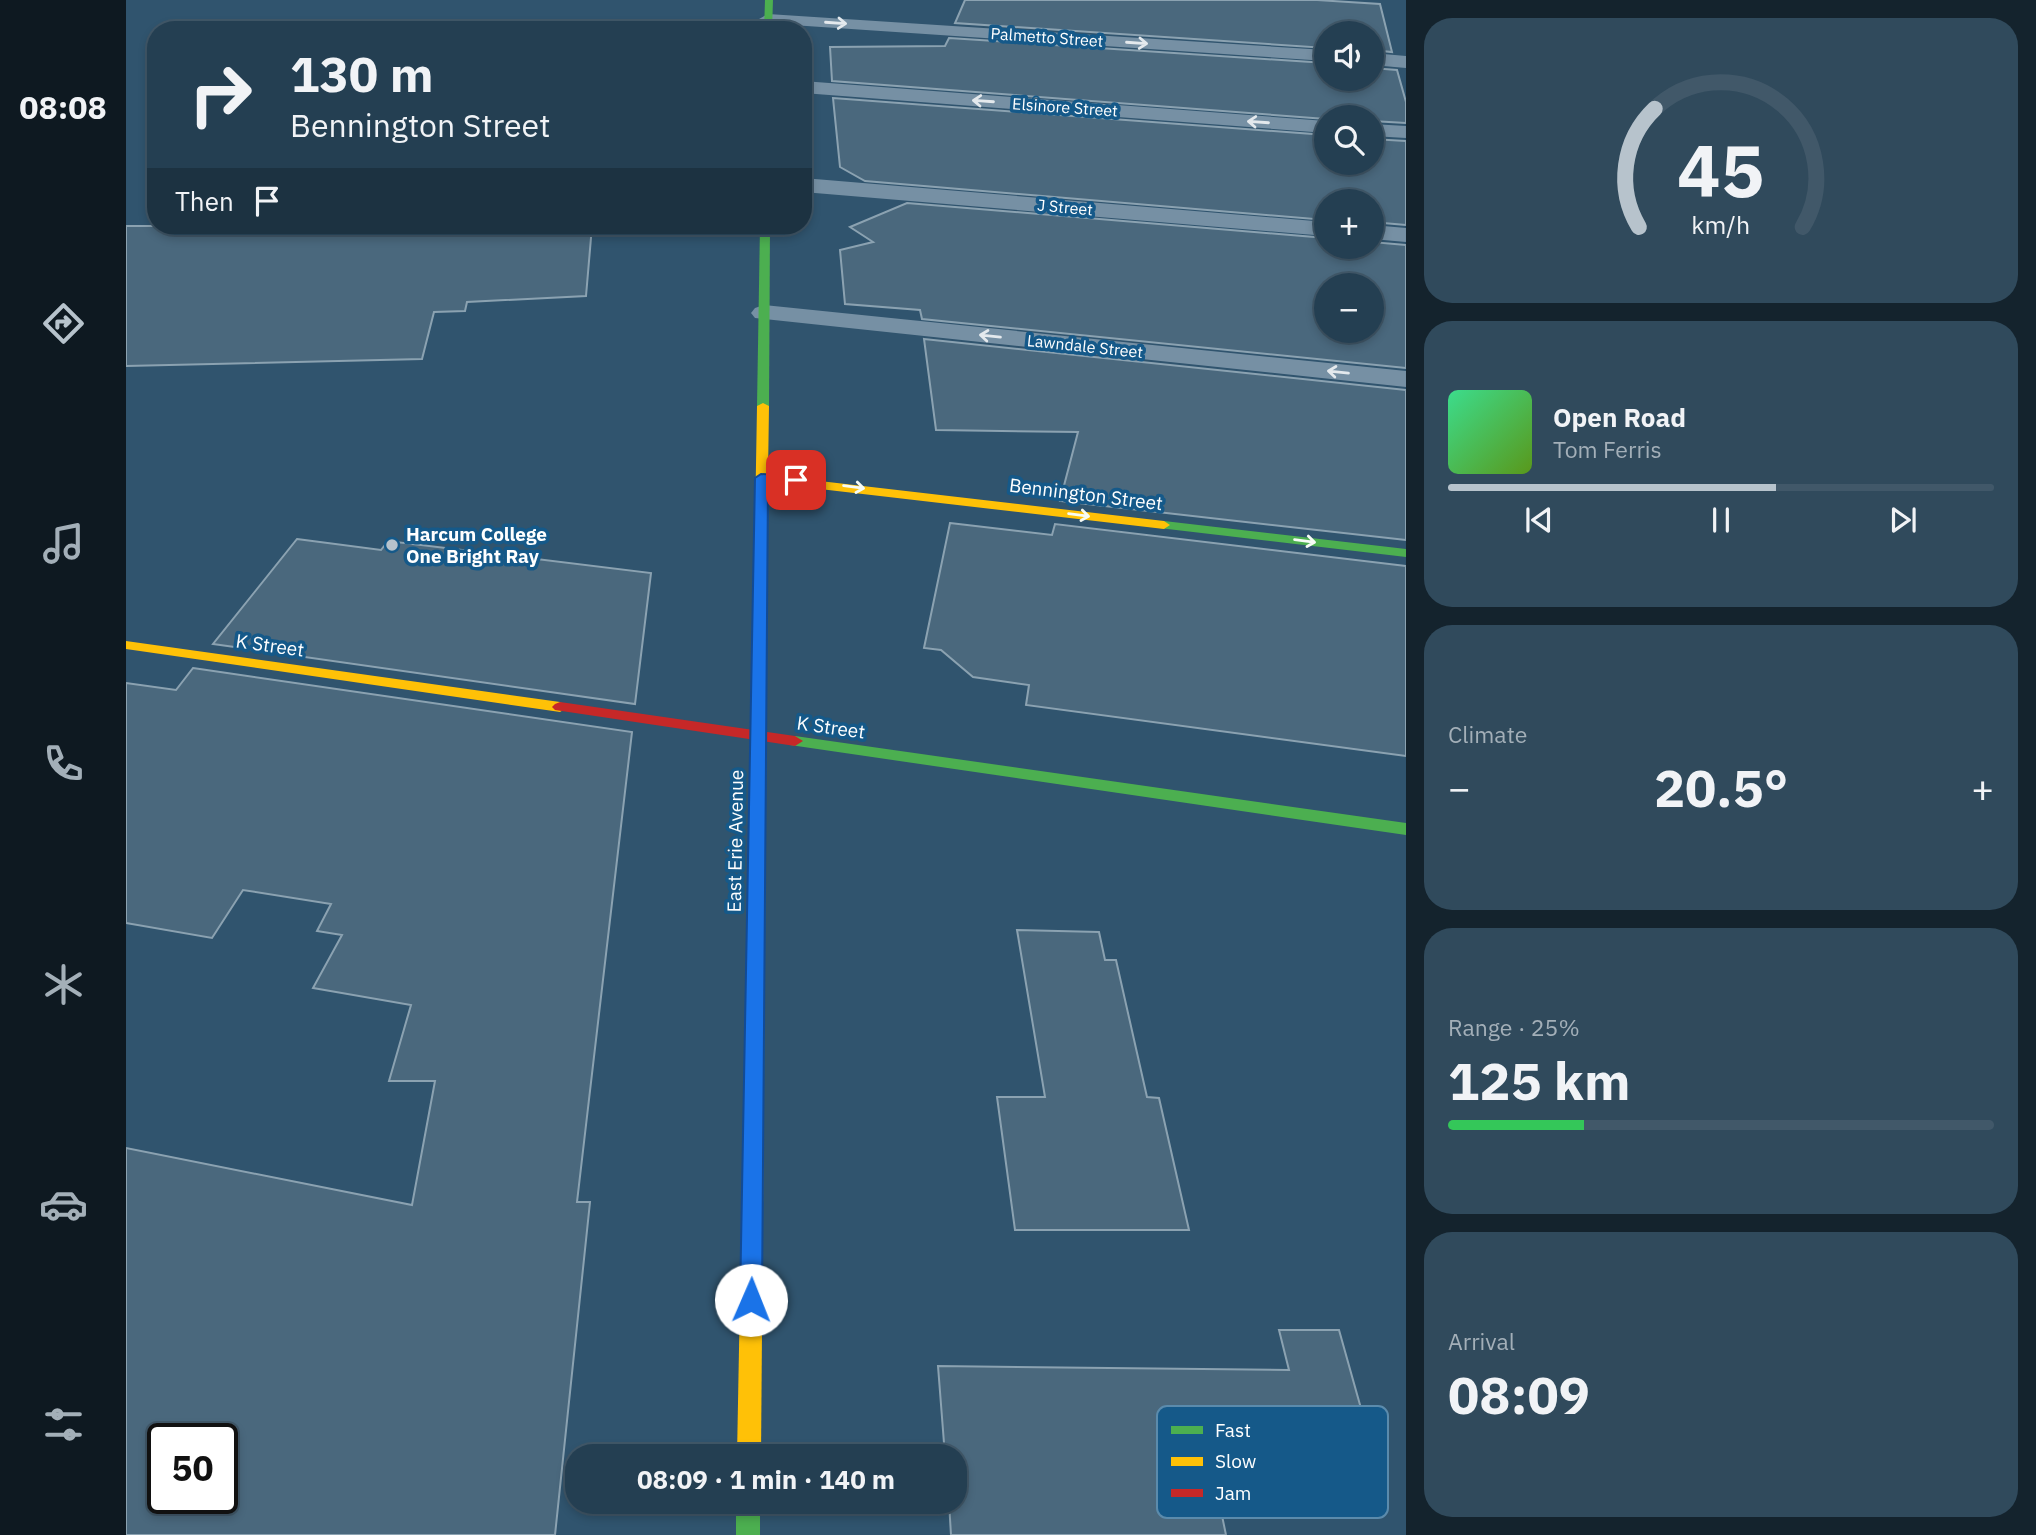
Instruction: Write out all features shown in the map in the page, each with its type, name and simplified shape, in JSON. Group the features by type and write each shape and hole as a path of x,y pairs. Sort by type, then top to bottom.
{"street":[{"name":"Palmetto Street","path":"768,16 1314,55"},
{"path":"1384,60 1406,62"},
{"name":"Elsinore Street","path":"812,89 1314,126"},
{"path":"1384,131 1406,132"},
{"name":"J Street","path":"812,186 1314,228"},
{"path":"1384,234 1406,235"},
{"name":"East Erie Avenue","path":"749,1444 765,235"},
{"name":"Lawndale Street","path":"764,313 1406,379"},
{"name":"Bennington Street","path":"761,478 1406,553"},
{"name":"K Street","path":"126,645 758,738 1406,829"},
{"path":"748,1514 748,1535"}],"building":[{"path":"965,0 1317,0 1380,4 1392,52 1384,51 1384,21 1314,21 1314,47 955,23"},
{"path":"949,38 1314,62 1314,91 1384,91 1384,69 1397,70 1406,102 1406,123 1384,122 1384,105 1314,105 1314,118 832,81 830,47 945,46"},
{"path":"833,98 1314,134 1314,175 1384,175 1384,140 1406,141 1406,225 1384,223 1384,189 1314,189 1314,219 865,181 840,167"},
{"path":"907,203 1314,237 1314,259 1384,259 1384,243 1406,245 1406,368 922,319 920,310 845,304 840,250 873,242 850,227"},
{"path":"126,226 147,226 147,235 591,235 586,296 467,302 465,311 434,312 422,359 126,366"},
{"path":"924,339 1406,390 1406,540 1060,501 1078,432 936,430"},
{"path":"950,523 1052,535 1055,524 1406,566 1406,756 1026,705 1029,685 973,677 941,650 924,648"},
{"path":"297,539 381,550 388,541 651,573 635,704 213,644"},
{"path":"193,668 632,732 577,1202 590,1202 555,1535 126,1535 126,1148 412,1205 435,1081 389,1081 411,1005 313,988 342,935 317,931 331,904 243,890 212,938 126,923 126,683 176,690"},
{"path":"1017,930 1099,932 1105,960 1116,960 1147,1097 1159,1098 1189,1230 1015,1230 997,1097 1045,1097"},
{"path":"1279,1330 1339,1330 1360,1406 1157,1406 1157,1518 1222,1518 1226,1535 951,1535 950,1514 967,1514 967,1444 944,1444 938,1366 1289,1370"}],"traffic: fast":[{"path":"768,21 769,0"},
{"path":"763,406 765,235"},
{"path":"1164,525 1406,553"},
{"path":"754,1081 760,641"},
{"path":"795,741 1406,829"},
{"path":"748,1514 748,1535"}],"traffic: slow":[{"path":"760,641 763,406"},
{"path":"761,478 1164,525"},
{"path":"126,645 560,707"},
{"path":"749,1444 754,1081"}],"traffic: jam":[{"path":"560,707 795,741"}],"place":[{"name":"Harcum College One Bright Ray","path":"392,545"}],"route":[{"path":"751,1300 761,478 796,480"}]}
